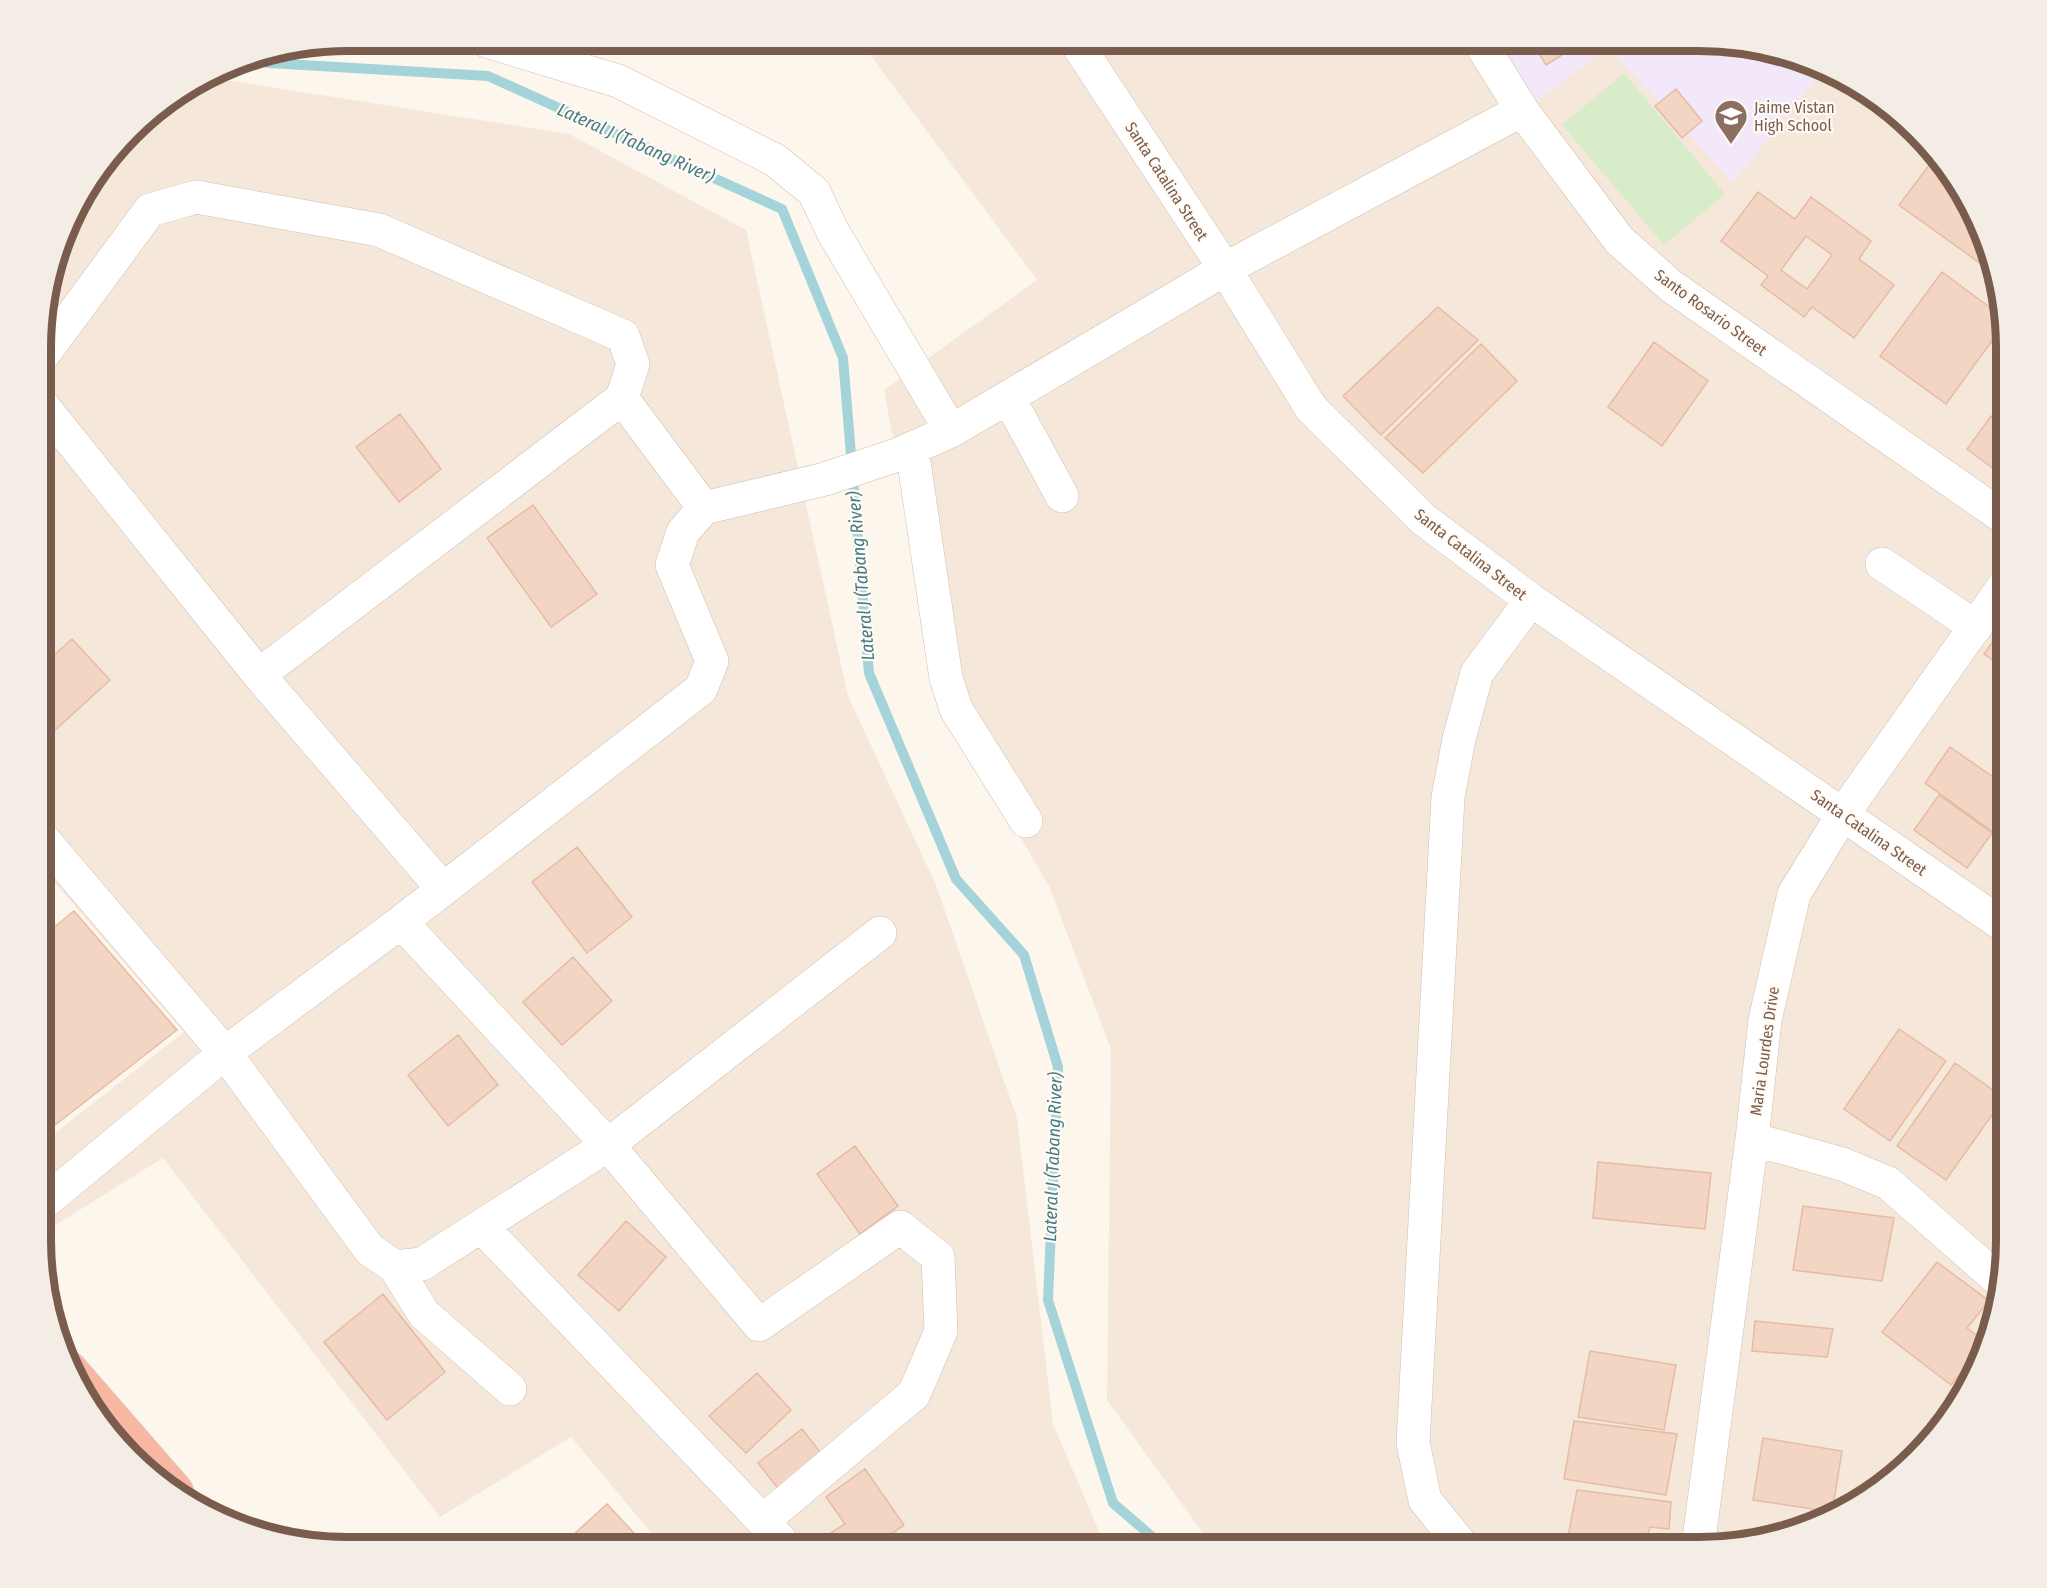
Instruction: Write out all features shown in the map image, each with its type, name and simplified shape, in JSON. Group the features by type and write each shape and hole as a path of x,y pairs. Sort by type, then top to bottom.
{"highway":[{"path":"99,1401 155,1465"}],"street":[{"path":"521,51 618,81 775,160 814,192 833,232 951,431"},
{"name":"Santa Catalina Street","path":"1082,51 1225,269 1311,408 1423,519 1531,600 1996,920"},
{"name":"Santo Rosario Street","path":"1485,51 1522,111 1619,240 1671,286 1996,512"},
{"path":"51,1197 225,1053 401,922 701,689 712,661 672,565 683,532 704,508 825,479 903,452 951,431 1225,269 1522,111"},
{"path":"51,344 150,210 196,197 379,230 623,336 633,364 622,398 259,675"},
{"path":"1008,397 1062,496"},
{"path":"622,398 704,508"},
{"path":"51,416 259,675 442,888"},
{"path":"903,452 946,678 956,709 1026,821"},
{"path":"1882,564 1976,627"},
{"name":"Maria Lourdes Drive","path":"1699,1537 1752,1139 1765,1020 1794,894 1843,814 1996,598"},
{"path":"1455,1537 1425,1500 1413,1443 1448,796 1459,739 1477,673 1531,600"},
{"path":"51,849 225,1053 370,1250 395,1267 424,1314 510,1389"},
{"path":"401,922 608,1145 759,1325 900,1227 938,1257 941,1331 914,1394 763,1521"},
{"path":"395,1267 422,1264 608,1145 880,933"},
{"path":"1752,1139 1842,1164 1888,1183 1993,1275"},
{"path":"481,1226 777,1537"}],"shaded area":[{"path":"867,51 1699,51 1738,54 1794,67 1847,91 1880,112 1909,138 1935,167 1956,200 1973,234 1986,271 1995,329 1996,1240 1993,1279 1986,1317 1965,1371 1935,1421 1909,1450 1880,1476 1847,1497 1813,1514 1776,1527 1718,1536 1206,1537 1107,1400 1111,1049 1049,886 943,705 884,390 1037,280"},
{"name":"Jaime Vistan High School","path":"1495,51 1603,51 1527,109"},
{"name":"Jaime Vistan High School","path":"1612,51 1699,51 1738,54 1776,61 1819,77 1733,182"},
{"path":"222,79 569,134 746,230 848,696 936,885 1017,1118 1053,1424 1102,1537 655,1537 571,1437 440,1517 163,1158 51,1228 51,1136 184,1032 51,878 51,348 57,290 74,234 101,183 138,138 167,112"}],"green space":[{"path":"1624,73 1725,194 1664,245 1562,125"}],"building":[{"path":"1537,51 1569,51 1546,65"},
{"path":"1676,89 1702,121 1682,138 1655,106"},
{"path":"1931,162 1946,183 1965,217 1984,266 1899,205"},
{"path":"1758,192 1795,219 1811,197 1871,241 1859,259 1894,285 1854,338 1812,307 1804,317 1761,285 1768,276 1721,241","holes":["1806,236 1832,255 1807,289 1781,270"]},
{"path":"1942,272 1993,310 1995,336 1946,404 1880,356"},
{"path":"1438,307 1478,340 1381,435 1343,396"},
{"path":"1654,342 1708,381 1662,446 1608,407"},
{"path":"1481,344 1517,381 1423,473 1385,438"},
{"path":"400,414 441,469 399,502 356,447"},
{"path":"1991,416 1996,420 1996,471 1967,449"},
{"path":"533,505 597,594 551,627 487,538"},
{"path":"1996,637 1996,662 1984,654"},
{"path":"72,639 110,680 51,734 51,658"},
{"path":"1950,747 1996,779 1996,828 1993,832 1925,783"},
{"path":"1939,795 1992,833 1967,868 1914,830"},
{"path":"577,847 632,917 587,953 532,882"},
{"path":"74,911 177,1030 51,1128 51,930"},
{"path":"573,957 612,1001 562,1045 523,1002"},
{"path":"1899,1029 1946,1061 1890,1141 1844,1109"},
{"path":"458,1035 498,1085 448,1126 408,1075"},
{"path":"1955,1063 1996,1092 1996,1109 1946,1180 1897,1146"},
{"path":"855,1146 898,1206 860,1234 817,1174"},
{"path":"1598,1162 1711,1173 1705,1229 1593,1218"},
{"path":"1803,1206 1894,1218 1882,1281 1793,1270"},
{"path":"626,1221 666,1257 619,1311 578,1275"},
{"path":"1937,1262 1989,1301 1967,1328 1979,1337 1969,1362 1951,1385 1882,1332"},
{"path":"383,1294 445,1372 387,1420 324,1342"},
{"path":"1755,1321 1833,1329 1827,1357 1752,1351"},
{"path":"1590,1351 1676,1365 1664,1430 1578,1417"},
{"path":"757,1373 791,1410 746,1453 709,1416"},
{"path":"1574,1421 1677,1434 1666,1495 1564,1479"},
{"path":"802,1429 824,1457 780,1491 758,1463"},
{"path":"1763,1438 1842,1451 1833,1504 1821,1510 1753,1500"},
{"path":"865,1469 904,1525 887,1537 831,1537 829,1534 845,1524 826,1497"},
{"path":"1577,1490 1671,1502 1669,1529 1650,1527 1648,1537 1568,1537"},
{"path":"607,1504 638,1537 571,1537"}],"waterway":[{"name":"Lateral J (Tabang River)","path":"266,63 488,76 782,209 843,358 869,673 956,879 1024,955 1058,1067 1048,1300 1113,1503 1152,1537"}],"place":[{"name":"Jaime Vistan High School","path":"1731,145"}]}
